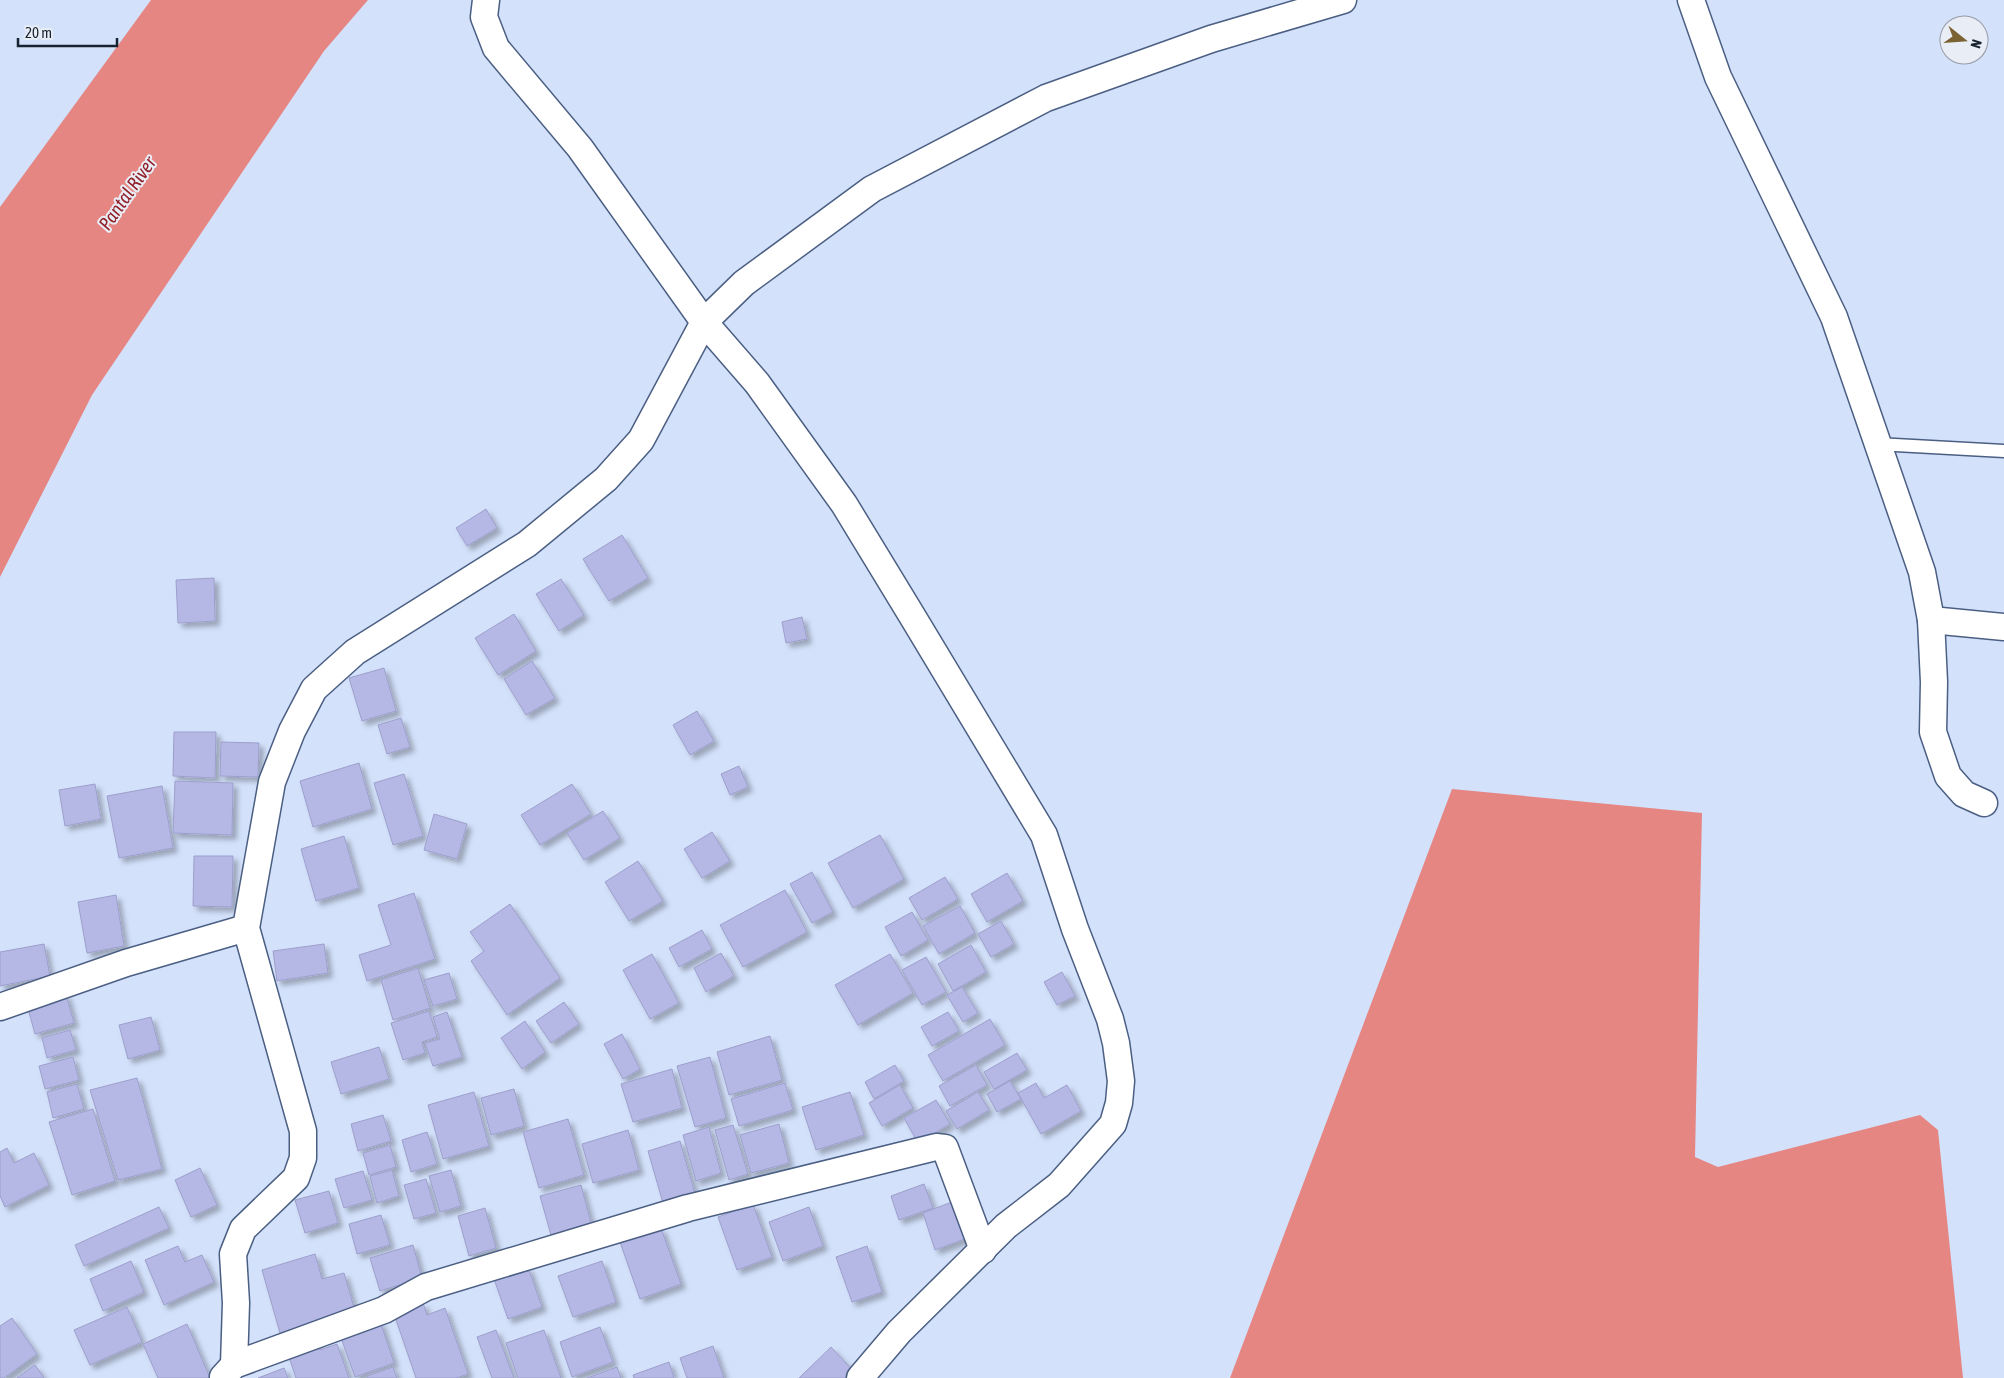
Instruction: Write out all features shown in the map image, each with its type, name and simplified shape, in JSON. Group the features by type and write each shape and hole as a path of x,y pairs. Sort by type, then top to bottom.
{"street":[{"path":"486,0 484,16 496,48 580,148 704,322 757,383 844,504 1044,835 1075,929 1110,1020 1116,1043 1121,1081 1119,1103 1113,1124 1058,1185 1006,1226 899,1332 860,1378"},
{"path":"983,1250 945,1148 936,1147 688,1208 426,1287 384,1310 229,1372 236,1303 233,1254 243,1230 296,1178 303,1158 303,1131 246,928 272,782 292,731 314,689 355,652 527,544 606,480 641,440 704,322 744,283 872,189 1046,98 1211,39 1343,0"},
{"path":"1691,0 1718,77 1834,317 1922,572 1931,620 1934,682 1933,732 1948,776 1964,794 1984,804"},
{"path":"1931,620 2004,627"},
{"path":"0,1007 126,963 246,928"}],"lane":[{"path":"1877,444 2004,450"}],"water":[{"name":"Pantal River","path":"151,0 368,0 324,51 92,395 0,577 0,207"},
{"path":"1452,789 1702,813 1695,1157 1718,1167 1920,1115 1938,1130 1963,1378 1230,1378"}],"building":[{"path":"486,509 497,528 467,546 456,528"},
{"path":"622,535 648,578 609,601 583,559"},
{"path":"214,578 215,621 178,623 176,580"},
{"path":"561,579 584,615 559,631 536,594"},
{"path":"514,614 536,651 498,675 475,638"},
{"path":"802,617 807,639 786,643 782,622"},
{"path":"532,661 555,698 526,715 504,679"},
{"path":"384,668 396,711 362,721 349,678"},
{"path":"697,711 714,741 690,755 673,725"},
{"path":"401,718 410,747 387,754 378,725"},
{"path":"174,732 216,732 215,778 173,776"},
{"path":"221,742 259,743 258,777 220,776"},
{"path":"359,763 372,809 313,827 300,781"},
{"path":"739,766 748,787 730,795 721,774"},
{"path":"404,774 423,836 393,845 374,783"},
{"path":"175,781 233,783 232,835 173,833"},
{"path":"95,784 101,819 65,826 59,790"},
{"path":"572,784 591,814 540,845 521,815"},
{"path":"162,786 173,848 119,858 107,796"},
{"path":"603,811 620,838 584,860 567,833"},
{"path":"434,814 467,824 457,859 424,850"},
{"path":"712,832 730,861 702,878 684,849"},
{"path":"880,835 904,879 853,908 828,863"},
{"path":"344,836 359,888 316,901 301,849"},
{"path":"194,856 233,856 232,907 193,906"},
{"path":"638,861 663,901 629,921 605,882"},
{"path":"812,872 833,912 812,923 790,884"},
{"path":"1007,873 1023,901 987,922 971,894"},
{"path":"945,877 958,899 922,920 909,898"},
{"path":"785,890 807,932 743,967 720,925"},
{"path":"414,893 435,959 367,981 359,955 391,945 378,905"},
{"path":"116,895 124,946 87,953 78,902"},
{"path":"510,904 560,978 507,1015 471,961 484,951 470,932"},
{"path":"960,906 975,933 939,954 923,926"},
{"path":"912,912 928,940 901,956 885,927"},
{"path":"1001,921 1014,944 991,957 978,934"},
{"path":"702,930 712,949 679,967 669,948"},
{"path":"44,944 50,976 0,986 0,952"},
{"path":"324,944 328,973 277,981 273,951"},
{"path":"971,945 986,972 953,991 938,964"},
{"path":"721,953 734,976 706,992 694,968"},
{"path":"652,954 679,1003 650,1019 623,970"},
{"path":"890,954 913,993 858,1025 835,985"},
{"path":"926,957 946,992 922,1005 902,970"},
{"path":"418,968 430,1008 393,1020 381,980"},
{"path":"1062,972 1075,996 1057,1005 1044,982"},
{"path":"449,973 457,999 433,1006 424,980"},
{"path":"962,987 978,1013 963,1022 947,995"},
{"path":"66,994 74,1023 35,1034 27,1005"},
{"path":"564,1002 579,1024 551,1043 536,1021"},
{"path":"429,1011 437,1037 422,1042 425,1053 403,1060 391,1023"},
{"path":"447,1012 462,1057 433,1066 425,1043 440,1039 433,1017"},
{"path":"948,1012 959,1031 932,1046 921,1027"},
{"path":"151,1017 160,1050 128,1059 119,1025"},
{"path":"990,1019 1005,1045 943,1081 928,1055"},
{"path":"525,1021 545,1052 522,1069 501,1038"},
{"path":"70,1030 76,1050 47,1058 42,1038"},
{"path":"622,1034 640,1069 623,1079 604,1044"},
{"path":"770,1036 782,1080 729,1095 717,1052"},
{"path":"379,1047 389,1079 341,1094 331,1062"},
{"path":"1017,1053 1027,1070 994,1089 984,1072"},
{"path":"73,1057 79,1080 45,1089 39,1066"},
{"path":"710,1057 726,1118 695,1127 677,1066"},
{"path":"895,1065 904,1081 874,1099 865,1082"},
{"path":"976,1065 987,1085 950,1106 939,1086"},
{"path":"672,1069 682,1108 633,1122 621,1084"},
{"path":"137,1078 162,1169 118,1180 90,1090"},
{"path":"1010,1081 1021,1099 997,1112 987,1094"},
{"path":"785,1083 793,1110 739,1126 731,1099"},
{"path":"1036,1083 1044,1098 1067,1085 1081,1111 1041,1134 1018,1093"},
{"path":"77,1084 84,1109 53,1118 47,1092"},
{"path":"900,1085 913,1108 882,1126 869,1103"},
{"path":"514,1089 524,1126 491,1135 481,1098"},
{"path":"474,1092 489,1146 443,1159 428,1105"},
{"path":"850,1092 864,1135 816,1150 802,1107"},
{"path":"978,1092 989,1110 957,1129 946,1111"},
{"path":"936,1100 950,1124 918,1143 904,1118"},
{"path":"93,1109 115,1181 72,1195 49,1122"},
{"path":"383,1115 391,1141 358,1151 351,1124"},
{"path":"568,1119 584,1175 539,1188 523,1132"},
{"path":"779,1124 789,1163 751,1173 740,1135"},
{"path":"733,1125 748,1174 729,1180 715,1130"},
{"path":"709,1127 721,1173 696,1181 683,1135"},
{"path":"628,1130 639,1170 593,1183 582,1144"},
{"path":"427,1132 437,1164 411,1172 402,1140"},
{"path":"680,1141 695,1194 663,1203 648,1151"},
{"path":"390,1145 396,1167 369,1175 363,1153"},
{"path":"7,1148 14,1163 34,1153 49,1185 5,1207 0,1196 0,1152"},
{"path":"200,1168 217,1205 191,1217 175,1180"},
{"path":"392,1170 399,1196 377,1203 370,1176"},
{"path":"451,1170 461,1206 440,1212 429,1176"},
{"path":"363,1171 372,1200 344,1208 335,1179"},
{"path":"426,1179 436,1213 414,1219 404,1185"},
{"path":"924,1184 933,1208 899,1220 891,1196"},
{"path":"581,1185 591,1223 551,1235 540,1196"},
{"path":"329,1191 338,1223 305,1233 295,1200"},
{"path":"957,1200 970,1237 935,1250 923,1213"},
{"path":"753,1204 772,1257 737,1270 718,1217"},
{"path":"159,1207 169,1228 84,1266 75,1245"},
{"path":"809,1207 823,1246 783,1261 769,1222"},
{"path":"485,1208 496,1248 469,1256 458,1216"},
{"path":"381,1215 390,1245 357,1254 349,1224"},
{"path":"661,1228 681,1284 640,1299 620,1242"},
{"path":"413,1245 422,1278 380,1291 370,1258"},
{"path":"178,1246 185,1262 202,1255 214,1282 164,1305 145,1260"},
{"path":"867,1246 882,1292 852,1302 836,1257"},
{"path":"315,1254 322,1279 344,1273 355,1311 280,1333 262,1270"},
{"path":"131,1261 144,1292 103,1311 90,1279"},
{"path":"602,1261 616,1302 573,1317 558,1276"},
{"path":"528,1267 542,1307 508,1319 494,1279"},
{"path":"423,1303 427,1315 445,1308 468,1374 456,1378 416,1378 394,1314"},
{"path":"127,1307 142,1342 90,1365 74,1330"},
{"path":"12,1318 37,1354 4,1378 0,1378 0,1326"},
{"path":"380,1321 394,1363 355,1377 340,1335"},
{"path":"187,1324 210,1378 158,1378 143,1344"},
{"path":"600,1327 613,1362 572,1377 560,1342"},
{"path":"496,1330 514,1378 492,1378 477,1337"},
{"path":"544,1330 561,1378 518,1378 506,1343"},
{"path":"317,1341 320,1350 337,1344 349,1378 296,1378 287,1351"},
{"path":"713,1346 724,1378 687,1378 680,1358"},
{"path":"831,1347 858,1376 856,1378 799,1378"},
{"path":"669,1362 674,1378 634,1378 633,1375"},
{"path":"35,1365 44,1378 17,1378"},
{"path":"393,1367 397,1378 368,1378 367,1376"},
{"path":"617,1367 621,1378 587,1378"},
{"path":"284,1368 288,1378 258,1378"}]}
